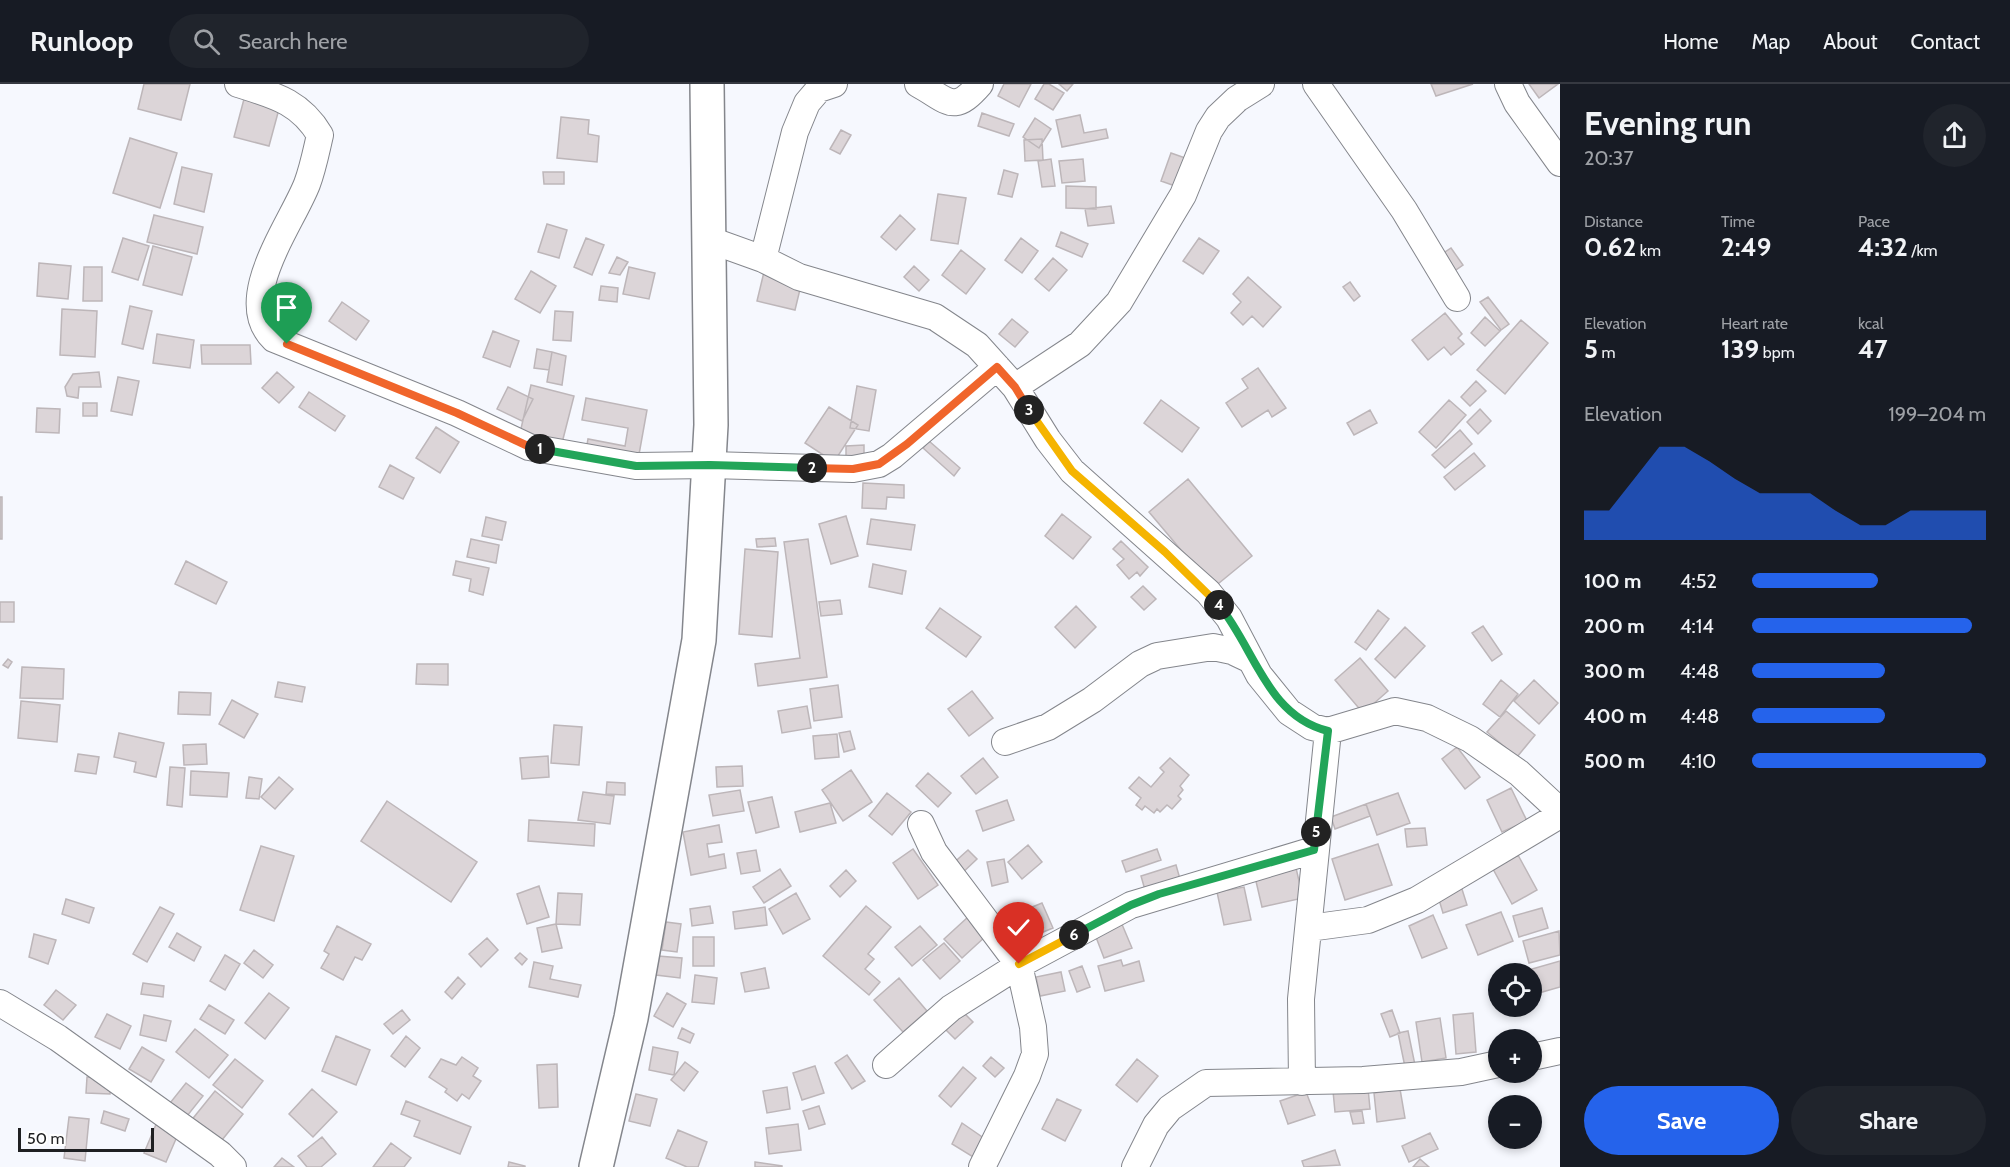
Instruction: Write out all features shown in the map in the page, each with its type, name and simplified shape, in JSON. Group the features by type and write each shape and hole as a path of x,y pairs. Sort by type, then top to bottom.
{"main road":[{"path":"596,1167 630,1018 699,640 710,465 707,84"}],"street":[{"path":"238,84 282,98 309,118 320,135 306,186 280,237 266,273 258,305 263,328 274,339 457,413 530,447 636,466 710,465 853,469 879,464 907,444 997,367"},
{"path":"763,258 795,132 807,103 819,89 834,84"},
{"path":"918,84 951,103 959,104 967,99 980,84"},
{"path":"1015,387 1080,344 1107,316 1138,272 1183,195 1209,131 1218,117 1237,99 1261,84"},
{"path":"1316,84 1410,219 1457,298"},
{"path":"1508,84 1517,103 1560,163"},
{"path":"710,240 763,258 799,277 934,317 977,345 1015,387 1048,440 1072,471 1208,592 1229,618 1259,675 1289,712 1312,727 1328,731 1395,711 1427,718 1470,740 1519,773 1560,813 1417,900 1368,920 1309,928"},
{"path":"1005,742 1048,727 1092,700 1140,664 1157,656 1213,648 1232,651 1251,660"},
{"path":"1302,1082 1301,999 1314,850 1328,731"},
{"path":"921,824 934,852 1019,964 1033,1027 1035,1054 1027,1076 982,1167"},
{"path":"886,1065 922,1030 951,1008 1019,964 1131,905 1314,850"},
{"path":"0,1004 91,1060 220,1154 233,1167"},
{"path":"1542,1055 1560,1051"},
{"path":"1135,1167 1155,1125 1170,1108 1206,1083 1363,1080 1461,1072 1488,1066"}],"building":[{"path":"144,84 190,84 181,120 138,109"},
{"path":"1004,84 1031,84 1019,107 998,96"},
{"path":"1044,84 1049,84 1064,93 1053,110 1035,99"},
{"path":"1059,84 1073,84 1067,91"},
{"path":"1431,84 1473,84 1436,96"},
{"path":"1529,84 1558,84 1539,98"},
{"path":"244,99 279,109 269,146 234,137"},
{"path":"982,113 1014,124 1009,136 978,126"},
{"path":"1080,115 1084,133 1106,129 1108,138 1062,147 1056,120"},
{"path":"561,117 589,120 588,134 599,136 597,162 557,158"},
{"path":"1035,118 1051,129 1039,148 1023,137"},
{"path":"841,130 851,135 840,154 830,149"},
{"path":"130,138 177,153 160,208 113,193"},
{"path":"1042,139 1043,160 1025,161 1024,140"},
{"path":"1171,153 1188,159 1178,187 1161,181"},
{"path":"1051,159 1055,186 1042,187 1038,161"},
{"path":"1083,159 1085,181 1062,183 1059,161"},
{"path":"182,167 212,174 204,212 174,204"},
{"path":"1004,170 1018,174 1012,197 998,194"},
{"path":"543,172 564,172 564,184 544,184"},
{"path":"1066,186 1096,187 1096,209 1066,208"},
{"path":"938,194 966,198 958,244 931,240"},
{"path":"1111,206 1114,223 1088,226 1085,209"},
{"path":"154,215 203,227 197,254 147,242"},
{"path":"900,215 915,229 896,250 881,237"},
{"path":"547,224 567,230 559,258 538,252"},
{"path":"1061,232 1088,244 1082,257 1056,246"},
{"path":"123,238 149,246 138,280 112,272"},
{"path":"586,238 604,245 592,275 574,267"},
{"path":"1021,238 1038,251 1022,273 1005,260"},
{"path":"1199,238 1219,251 1203,274 1183,261"},
{"path":"153,246 192,257 182,295 143,285"},
{"path":"1451,248 1463,265 1453,272 1442,254"},
{"path":"961,250 985,269 966,294 942,275"},
{"path":"617,257 628,262 620,275 609,273"},
{"path":"1053,258 1067,270 1049,291 1035,279"},
{"path":"39,263 71,266 68,299 37,296"},
{"path":"914,266 929,280 919,291 904,277"},
{"path":"84,267 102,267 102,301 83,301"},
{"path":"629,267 655,273 649,299 623,294"},
{"path":"531,271 556,286 540,313 515,299"},
{"path":"764,272 802,281 795,310 757,301"},
{"path":"1248,277 1281,307 1263,327 1252,316 1243,325 1231,313 1241,302 1233,294"},
{"path":"1350,282 1360,296 1354,301 1343,287"},
{"path":"601,286 618,288 617,302 599,300"},
{"path":"1488,297 1509,324 1501,330 1480,302"},
{"path":"342,302 369,321 356,340 329,321"},
{"path":"130,306 152,311 143,349 122,344"},
{"path":"62,309 97,311 95,357 60,355"},
{"path":"555,311 573,312 571,341 553,340"},
{"path":"1445,313 1462,334 1458,338 1464,344 1451,355 1444,347 1428,360 1412,340"},
{"path":"1485,317 1500,331 1485,346 1471,333"},
{"path":"1012,319 1028,332 1015,347 999,334"},
{"path":"1521,320 1548,343 1505,394 1477,370"},
{"path":"493,331 519,341 510,367 483,357"},
{"path":"157,334 194,340 190,368 153,363"},
{"path":"201,345 250,345 251,364 202,364"},
{"path":"537,349 552,352 549,370 534,368"},
{"path":"552,352 566,356 562,385 547,382"},
{"path":"1258,368 1286,408 1272,417 1268,410 1242,427 1226,403 1248,388 1242,379"},
{"path":"99,372 101,387 79,387 78,398 67,396 65,387 73,374"},
{"path":"277,372 294,387 279,403 262,388"},
{"path":"118,377 139,381 132,415 111,411"},
{"path":"1476,381 1486,391 1470,406 1461,397"},
{"path":"531,385 574,396 562,443 520,433"},
{"path":"857,386 876,390 869,431 850,428"},
{"path":"508,387 533,399 522,421 497,409"},
{"path":"309,392 345,416 335,431 299,407"},
{"path":"586,398 647,410 638,460 586,450 588,439 625,446 628,428 582,420"},
{"path":"1161,400 1199,428 1182,452 1144,423"},
{"path":"1449,400 1466,415 1436,448 1419,432"},
{"path":"83,403 97,403 97,416 83,416"},
{"path":"829,407 858,425 834,462 805,443"},
{"path":"37,408 60,409 59,433 36,432"},
{"path":"1480,409 1491,421 1478,434 1467,422"},
{"path":"1370,410 1377,423 1354,435 1347,423"},
{"path":"436,427 459,442 440,473 416,458"},
{"path":"1460,430 1472,444 1445,468 1432,455"},
{"path":"929,441 960,468 954,476 923,448"},
{"path":"864,445 864,457 846,458 846,446"},
{"path":"1474,453 1485,466 1455,490 1444,477"},
{"path":"390,465 414,478 403,499 379,487"},
{"path":"1188,479 1252,556 1213,588 1149,512"},
{"path":"863,483 904,485 904,498 887,497 886,509 862,508"},
{"path":"0,497 2,497 2,539 0,539"},
{"path":"1062,514 1091,537 1073,559 1045,536"},
{"path":"846,516 858,556 831,564 819,524"},
{"path":"486,517 506,522 502,540 482,536"},
{"path":"871,519 915,525 911,550 867,544"},
{"path":"775,538 776,546 757,547 756,539"},
{"path":"471,539 499,545 496,563 467,557"},
{"path":"808,539 827,677 758,686 755,664 800,658 784,542"},
{"path":"1121,541 1148,567 1140,576 1137,572 1129,579 1117,565 1124,559 1113,549"},
{"path":"745,549 778,552 772,637 739,634"},
{"path":"186,561 227,582 216,604 175,584"},
{"path":"456,561 489,568 483,595 469,591 471,579 453,575"},
{"path":"873,564 906,571 902,594 869,587"},
{"path":"1143,586 1156,599 1144,610 1131,597"},
{"path":"840,600 842,614 821,616 819,602"},
{"path":"0,602 14,602 14,622 0,622"},
{"path":"1076,606 1096,627 1075,648 1055,627"},
{"path":"940,608 981,637 966,657 926,628"},
{"path":"1378,610 1389,619 1366,650 1355,642"},
{"path":"1483,626 1502,654 1492,661 1472,633"},
{"path":"1405,627 1425,646 1395,678 1375,659"},
{"path":"1360,658 1388,691 1363,713 1335,680"},
{"path":"8,659 12,662 8,668 3,665"},
{"path":"417,664 448,664 448,685 416,684"},
{"path":"22,667 64,669 63,699 20,698"},
{"path":"1501,680 1518,694 1500,717 1483,704"},
{"path":"1534,680 1558,703 1539,724 1514,701"},
{"path":"278,682 305,687 302,702 275,697"},
{"path":"838,685 842,717 814,721 810,689"},
{"path":"972,691 993,718 969,736 948,709"},
{"path":"179,692 211,693 210,715 178,714"},
{"path":"232,700 258,714 244,738 219,724"},
{"path":"21,701 60,705 57,742 18,738"},
{"path":"807,706 811,728 782,733 778,711"},
{"path":"1506,711 1535,735 1517,757 1487,732"},
{"path":"554,725 582,727 579,765 551,763"},
{"path":"850,731 855,749 844,752 839,733"},
{"path":"119,733 164,743 156,777 134,772 136,762 114,757"},
{"path":"837,734 839,757 815,759 813,736"},
{"path":"206,744 207,764 184,765 183,745"},
{"path":"1457,747 1480,777 1465,789 1442,759"},
{"path":"78,754 99,757 96,774 75,771"},
{"path":"548,756 549,777 522,779 520,758"},
{"path":"983,758 998,777 976,794 961,776"},
{"path":"1170,758 1189,775 1180,786 1183,790 1178,796 1181,799 1172,809 1167,805 1160,812 1157,809 1154,813 1145,806 1142,810 1136,805 1141,798 1129,788 1139,777 1151,787 1164,772 1160,768"},
{"path":"742,766 743,786 717,787 716,767"},
{"path":"170,767 185,768 182,807 167,805"},
{"path":"851,770 872,802 843,821 822,790"},
{"path":"191,771 229,773 227,797 190,795"},
{"path":"928,773 951,793 938,807 916,786"},
{"path":"249,777 262,779 259,799 246,798"},
{"path":"279,777 293,789 275,809 261,797"},
{"path":"607,782 625,783 625,795 606,794"},
{"path":"1511,788 1527,821 1502,832 1487,800"},
{"path":"740,790 744,811 713,816 709,795"},
{"path":"583,792 614,796 610,824 578,820"},
{"path":"887,793 911,812 892,835 869,816"},
{"path":"1398,793 1410,823 1377,835 1366,804"},
{"path":"772,797 779,827 756,833 748,802"},
{"path":"1007,800 1014,820 983,831 976,811"},
{"path":"387,801 477,862 451,902 361,841"},
{"path":"830,803 836,823 800,832 795,812"},
{"path":"1366,804 1370,816 1335,829 1331,817"},
{"path":"529,820 595,824 594,846 528,841"},
{"path":"719,825 722,842 707,844 709,857 724,854 726,868 691,875 683,832"},
{"path":"1425,828 1427,845 1407,847 1405,829"},
{"path":"1378,844 1392,885 1345,900 1332,859"},
{"path":"1028,845 1042,862 1022,879 1008,862"},
{"path":"261,846 294,856 274,921 240,910"},
{"path":"913,849 938,885 918,899 893,863"},
{"path":"1157,849 1161,860 1126,872 1122,861"},
{"path":"756,850 760,871 741,874 737,853"},
{"path":"968,850 977,859 958,877 949,867"},
{"path":"1518,855 1537,890 1512,904 1493,869"},
{"path":"1004,859 1008,882 992,886 987,862"},
{"path":"1176,865 1180,879 1145,890 1141,876"},
{"path":"1296,868 1303,898 1262,907 1255,877"},
{"path":"780,869 791,886 764,903 753,887"},
{"path":"846,870 856,881 840,897 830,886"},
{"path":"539,886 549,917 527,924 517,894"},
{"path":"1461,886 1467,905 1443,913 1437,893"},
{"path":"1244,887 1251,920 1224,925 1217,892"},
{"path":"558,893 582,894 580,925 556,924"},
{"path":"796,893 810,919 783,934 769,909"},
{"path":"66,899 94,908 89,923 62,914"},
{"path":"1042,903 1053,928 1031,937 1020,912"},
{"path":"710,906 713,923 692,926 690,909"},
{"path":"866,906 891,927 868,954 874,959 865,969 880,982 869,995 823,956"},
{"path":"160,907 174,914 147,962 133,954"},
{"path":"765,907 767,925 735,929 733,912"},
{"path":"1542,908 1548,928 1519,937 1513,916"},
{"path":"1501,912 1513,941 1478,955 1466,925"},
{"path":"1433,915 1447,948 1422,958 1409,926"},
{"path":"968,917 986,936 962,958 944,939"},
{"path":"666,922 681,924 677,952 662,950"},
{"path":"1121,922 1132,948 1104,958 1094,932"},
{"path":"556,924 562,948 542,952 537,928"},
{"path":"337,926 371,944 362,960 355,957 343,980 321,968 329,954 324,951"},
{"path":"920,926 937,945 912,966 895,947"},
{"path":"1559,931 1560,955 1529,963 1523,941"},
{"path":"177,933 201,947 194,961 169,947"},
{"path":"34,934 56,940 48,964 29,957"},
{"path":"693,937 714,937 714,966 693,966"},
{"path":"487,938 498,950 481,967 469,954"},
{"path":"944,943 960,961 940,979 923,960"},
{"path":"254,950 273,965 263,978 244,963"},
{"path":"520,953 527,959 522,965 515,958"},
{"path":"225,955 240,964 225,990 210,981"},
{"path":"658,956 682,958 680,978 656,975"},
{"path":"1121,960 1123,966 1139,961 1144,981 1105,991 1098,966"},
{"path":"1560,961 1560,987 1542,992 1542,966"},
{"path":"534,962 553,966 550,979 581,985 578,997 529,987"},
{"path":"1082,966 1090,987 1077,992 1069,971"},
{"path":"765,968 769,988 745,992 741,973"},
{"path":"1061,972 1065,991 1040,996 1036,977"},
{"path":"695,975 717,978 714,1004 692,1002"},
{"path":"458,977 465,984 452,999 445,992"},
{"path":"899,978 927,1011 903,1032 874,1000"},
{"path":"143,983 164,986 163,997 141,994"},
{"path":"56,990 76,1005 63,1020 44,1005"},
{"path":"269,993 289,1008 265,1039 245,1023"},
{"path":"667,993 686,1004 673,1027 654,1016"},
{"path":"209,1005 234,1020 225,1034 200,1019"},
{"path":"402,1010 410,1020 393,1034 384,1024"},
{"path":"1392,1010 1400,1033 1390,1037 1381,1014"},
{"path":"962,1011 973,1022 955,1039 944,1028"},
{"path":"1473,1013 1476,1052 1456,1054 1453,1015"},
{"path":"107,1014 131,1026 120,1049 95,1037"},
{"path":"144,1015 171,1021 166,1041 140,1035"},
{"path":"1440,1018 1446,1058 1422,1062 1416,1022"},
{"path":"682,1028 694,1034 690,1043 678,1038"},
{"path":"195,1029 228,1055 209,1078 176,1052"},
{"path":"1408,1031 1415,1065 1405,1067 1398,1033"},
{"path":"336,1036 370,1050 356,1085 322,1071"},
{"path":"406,1036 420,1048 405,1067 391,1056"},
{"path":"142,1047 164,1060 151,1082 129,1069"},
{"path":"653,1047 678,1052 674,1075 649,1070"},
{"path":"847,1055 865,1081 852,1089 835,1063"},
{"path":"462,1057 478,1068 473,1076 481,1081 469,1099 462,1094 457,1101 445,1092 447,1089 429,1077 441,1059 456,1065"},
{"path":"991,1057 1004,1068 995,1077 983,1066"},
{"path":"235,1059 263,1081 242,1108 213,1085"},
{"path":"1137,1059 1158,1076 1137,1102 1116,1085"},
{"path":"685,1062 698,1072 684,1091 671,1080"},
{"path":"557,1064 558,1107 539,1108 537,1065"},
{"path":"815,1066 824,1093 802,1100 793,1073"},
{"path":"963,1067 976,1078 951,1107 939,1096"},
{"path":"87,1077 111,1078 110,1094 86,1093"},
{"path":"186,1083 203,1096 187,1116 170,1103"},
{"path":"787,1087 790,1109 767,1113 763,1091"},
{"path":"1368,1088 1370,1109 1335,1112 1333,1091"},
{"path":"312,1089 337,1112 313,1137 289,1114"},
{"path":"1400,1089 1405,1118 1377,1122 1374,1093"},
{"path":"215,1091 243,1114 218,1145 190,1122"},
{"path":"1306,1092 1315,1115 1288,1124 1280,1101"},
{"path":"636,1094 657,1099 650,1126 629,1121"},
{"path":"1057,1099 1081,1110 1065,1141 1042,1129"},
{"path":"406,1101 471,1127 460,1154 414,1136 420,1121 401,1114"},
{"path":"819,1106 825,1124 809,1129 803,1111"},
{"path":"104,1111 129,1119 125,1131 101,1123"},
{"path":"1362,1111 1364,1123 1353,1124 1350,1112"},
{"path":"69,1117 89,1119 85,1161 64,1158"},
{"path":"157,1122 179,1132 166,1162 144,1153"},
{"path":"962,1123 988,1141 978,1160 952,1144"},
{"path":"798,1124 801,1150 769,1154 766,1128"},
{"path":"678,1130 707,1142 698,1167 687,1167 666,1158"},
{"path":"1430,1133 1438,1149 1409,1162 1402,1146"},
{"path":"322,1137 336,1154 321,1167 307,1167 298,1156"},
{"path":"391,1143 411,1158 404,1167 373,1167"},
{"path":"1335,1150 1340,1165 1304,1167 1302,1161"},
{"path":"282,1158 294,1167 274,1167"},
{"path":"1420,1159 1429,1167 1413,1167"},
{"path":"509,1162 525,1166 525,1167 508,1167"},
{"path":"755,1162 782,1166 782,1167 755,1167"}],"route":[{"path":"287,344 457,413 497,434 530,447 636,466 710,465 853,469 879,464 907,444 997,367 1015,387 1048,440 1072,471 1208,592 1229,618 1259,675 1289,712 1312,727 1328,731 1314,850 1159,894 1131,905 1019,964"}]}
